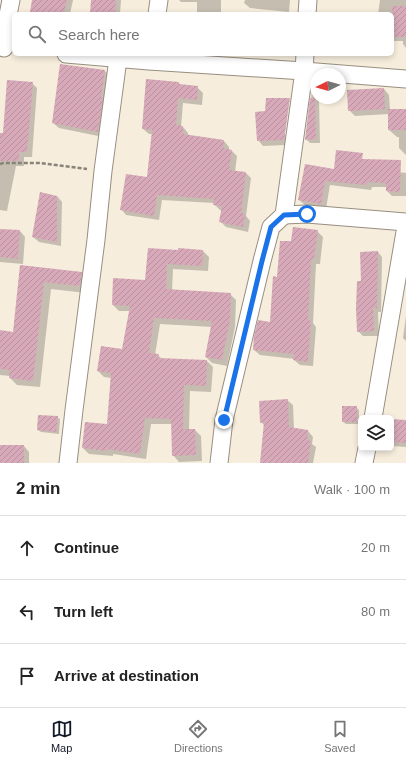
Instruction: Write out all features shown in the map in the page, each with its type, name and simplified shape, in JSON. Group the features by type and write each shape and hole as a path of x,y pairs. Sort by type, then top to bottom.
{"street":[{"path":"6,48 7,20 11,0"},
{"path":"157,12 159,0"},
{"path":"308,0 308,12"},
{"path":"87,56 118,59 150,58 304,62 406,79"},
{"path":"68,463 118,59"},
{"path":"218,463 224,420 271,227 284,215 304,62"},
{"path":"284,215 307,214 406,222"},
{"path":"374,415 406,226"},
{"path":"364,463 366,451"}],"path":[{"path":"0,164 39,163 103,171"}],"building":[{"path":"32,0 67,0 64,12 30,12"},
{"path":"91,0 116,0 115,12 90,12"},
{"path":"392,6 406,6 406,37 394,37 394,12 392,12"},
{"path":"60,64 105,70 98,132 52,123"},
{"path":"146,79 179,82 179,84 198,86 197,100 178,98 176,125 183,126 183,134 224,140 223,148 232,150 229,170 246,172 241,213 245,214 243,227 219,222 222,206 213,205 214,199 157,195 154,216 120,210 126,174 147,177 152,130 142,129"},
{"path":"7,80 33,82 27,152 19,152 19,161 0,161 0,133 3,133"},
{"path":"384,88 385,109 348,111 347,90"},
{"path":"266,98 290,98 284,140 257,141 255,112 265,111"},
{"path":"310,98 310,104 315,104 316,139 305,140"},
{"path":"388,109 406,109 406,130 388,130"},
{"path":"336,150 363,153 362,159 401,160 400,192 386,191 386,183 367,182 366,185 325,181 321,204 298,200 305,164 334,169"},
{"path":"40,192 57,196 57,242 32,237"},
{"path":"293,227 318,230 314,259 311,259 308,320 311,321 308,362 293,360 294,354 253,350 254,336 258,320 270,322 273,276 277,277 280,241 291,241"},
{"path":"0,229 20,230 18,259 0,257"},
{"path":"148,248 203,250 202,266 167,264 166,289 231,293 230,320 222,360 205,357 212,321 154,318 149,353 159,354 158,358 207,360 206,386 184,385 183,429 195,429 196,455 172,456 171,419 145,418 140,454 107,449 107,451 82,448 85,422 107,424 111,373 97,371 101,346 122,349 130,306 112,305 113,278 145,280"},
{"path":"378,251 377,308 373,308 374,331 357,332 357,281 361,281 360,252"},
{"path":"20,265 82,272 80,286 44,282 33,381 9,378 10,370 0,369 0,330 13,332"},
{"path":"288,399 289,427 308,430 307,440 311,441 308,463 260,463 264,422 260,423 259,401"},
{"path":"342,406 357,406 357,422 342,422"},
{"path":"38,415 58,416 56,432 37,430"},
{"path":"394,419 406,420 406,443 394,442"},
{"path":"0,445 24,445 24,463 0,463"}],"route":[{"path":"224,420 271,227 284,215 307,214"}]}
